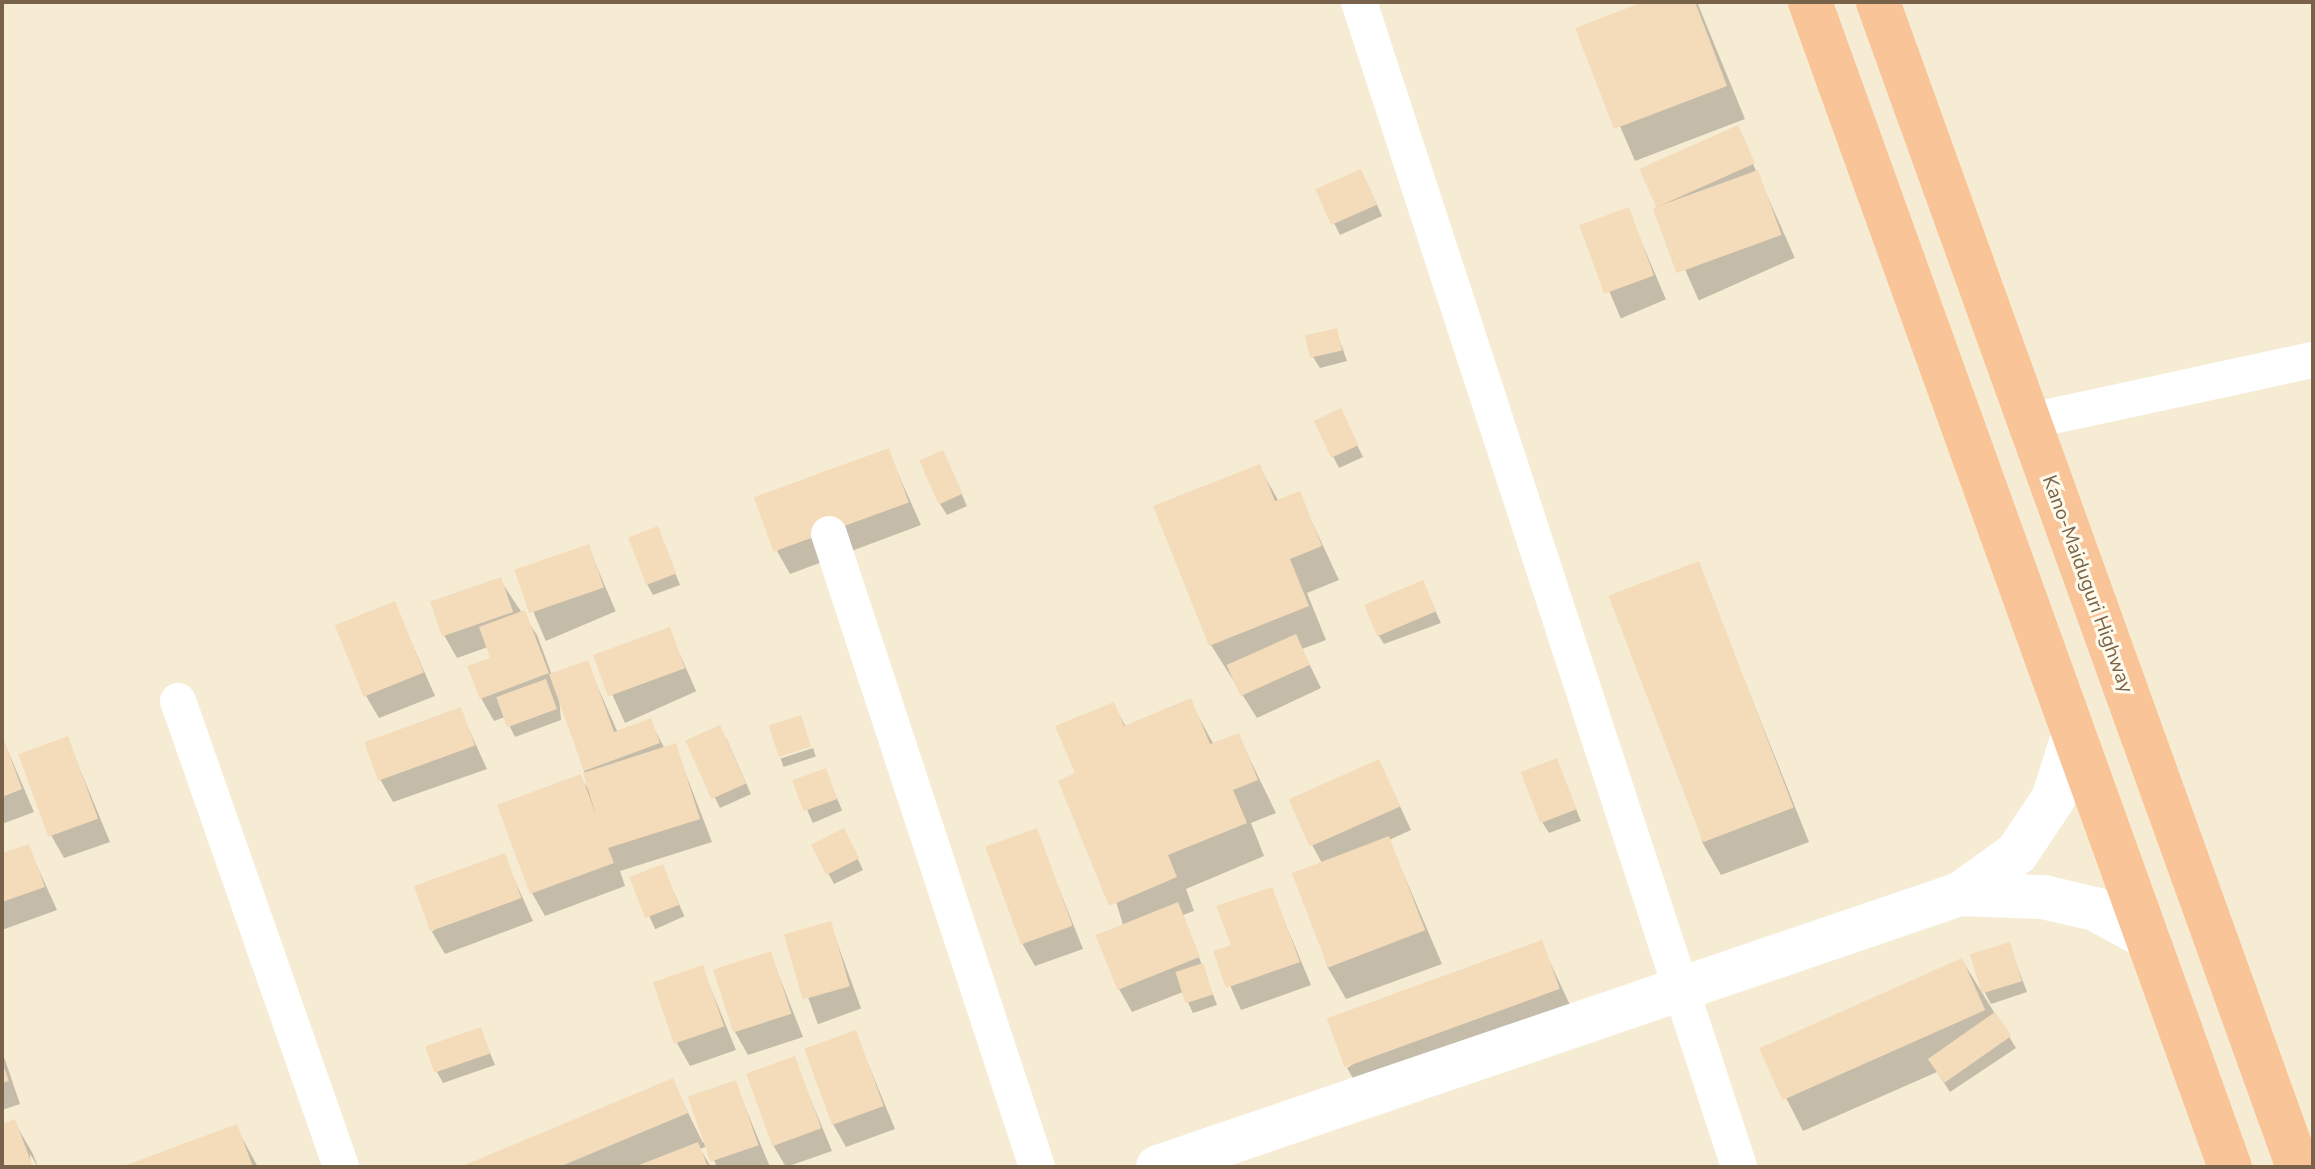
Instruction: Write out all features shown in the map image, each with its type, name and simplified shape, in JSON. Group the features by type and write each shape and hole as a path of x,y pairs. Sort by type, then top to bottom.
{"highway":[{"path":"1810,2 2230,1167"},
{"name":"Kano-Maiduguri Highway","path":"1878,2 2298,1167"}],"street":[{"path":"1359,2 1678,991 1739,1167"},
{"path":"2030,421 2313,360"},
{"path":"829,534 1037,1167"},
{"path":"178,701 341,1167"},
{"path":"1158,1167 1960,894 2017,853 2053,799 2074,733"},
{"path":"1960,894 2043,897 2095,909 2148,938"}],"shaded area":[{"path":"2,2 2313,2 2313,1167 2,1167"}],"building":[{"path":"1643,2 1695,2 1727,86 1614,129 1575,28"},
{"path":"1738,125 1755,163 1656,207 1639,169"},
{"path":"1361,169 1377,205 1331,225 1315,189"},
{"path":"1758,170 1782,235 1676,273 1653,208"},
{"path":"1629,207 1654,276 1604,294 1579,225"},
{"path":"1337,328 1342,350 1310,358 1305,335"},
{"path":"1341,408 1358,445 1331,458 1314,421"},
{"path":"889,448 909,503 774,552 754,497"},
{"path":"943,450 963,494 939,504 919,461"},
{"path":"1260,464 1275,501 1300,491 1322,546 1290,559 1309,606 1209,646 1153,506"},
{"path":"658,526 676,574 646,585 628,537"},
{"path":"589,544 604,587 529,613 514,570"},
{"path":"1699,561 1794,807 1703,842 1608,596"},
{"path":"501,577 513,612 442,636 430,601"},
{"path":"1423,580 1436,611 1377,636 1364,605"},
{"path":"395,601 424,672 364,697 335,625"},
{"path":"525,610 549,673 480,699 467,666 490,658 479,627"},
{"path":"670,627 685,668 608,696 593,655"},
{"path":"1296,634 1310,665 1240,696 1227,665"},
{"path":"588,660 614,732 651,718 660,743 584,771 549,674"},
{"path":"546,679 557,709 507,727 496,697"},
{"path":"1191,698 1210,744 1239,733 1258,780 1233,790 1247,823 1168,855 1177,877 1109,906 1058,781 1075,773 1055,726 1114,702 1124,726"},
{"path":"461,707 475,746 378,781 364,742"},
{"path":"801,715 811,746 779,757 769,726"},
{"path":"720,725 746,783 711,799 685,740"},
{"path":"2,735 22,789 2,797"},
{"path":"68,736 98,819 48,837 18,754"},
{"path":"676,743 700,819 608,848 614,863 530,894 497,805 581,774 596,815 583,773"},
{"path":"1557,758 1577,809 1540,823 1521,772"},
{"path":"1379,759 1400,807 1310,847 1289,799"},
{"path":"826,768 837,799 803,811 792,780"},
{"path":"844,828 859,858 826,875 811,845"},
{"path":"1037,828 1073,926 1021,945 985,847"},
{"path":"1389,836 1425,930 1328,968 1292,873"},
{"path":"29,844 45,887 2,902 2,853"},
{"path":"505,853 521,898 430,931 414,886"},
{"path":"663,864 679,905 645,918 629,877"},
{"path":"1272,887 1300,962 1226,988 1213,951 1231,945 1216,906"},
{"path":"1178,902 1200,957 1118,990 1095,935"},
{"path":"831,921 850,986 803,1000 784,935"},
{"path":"1542,940 1560,989 1345,1067 1327,1018"},
{"path":"2010,942 2022,981 1982,993 1970,954"},
{"path":"771,951 791,1014 733,1033 713,970"},
{"path":"1962,958 1985,1010 1782,1100 1759,1048"},
{"path":"1203,963 1213,994 1186,1003 1175,972"},
{"path":"703,965 724,1026 674,1044 653,982"},
{"path":"1995,1012 2012,1036 1944,1083 1928,1059"},
{"path":"481,1027 490,1053 434,1073 425,1046"},
{"path":"856,1030 884,1106 832,1125 804,1049"},
{"path":"795,1056 821,1128 772,1146 746,1074"},
{"path":"2,1062 9,1081 2,1083"},
{"path":"673,1078 688,1113 559,1167 460,1167"},
{"path":"736,1080 758,1145 710,1162 688,1097"},
{"path":"15,1119 33,1167 2,1167 2,1124"},
{"path":"237,1124 253,1167 121,1167"},
{"path":"698,1142 708,1167 634,1167"}]}
